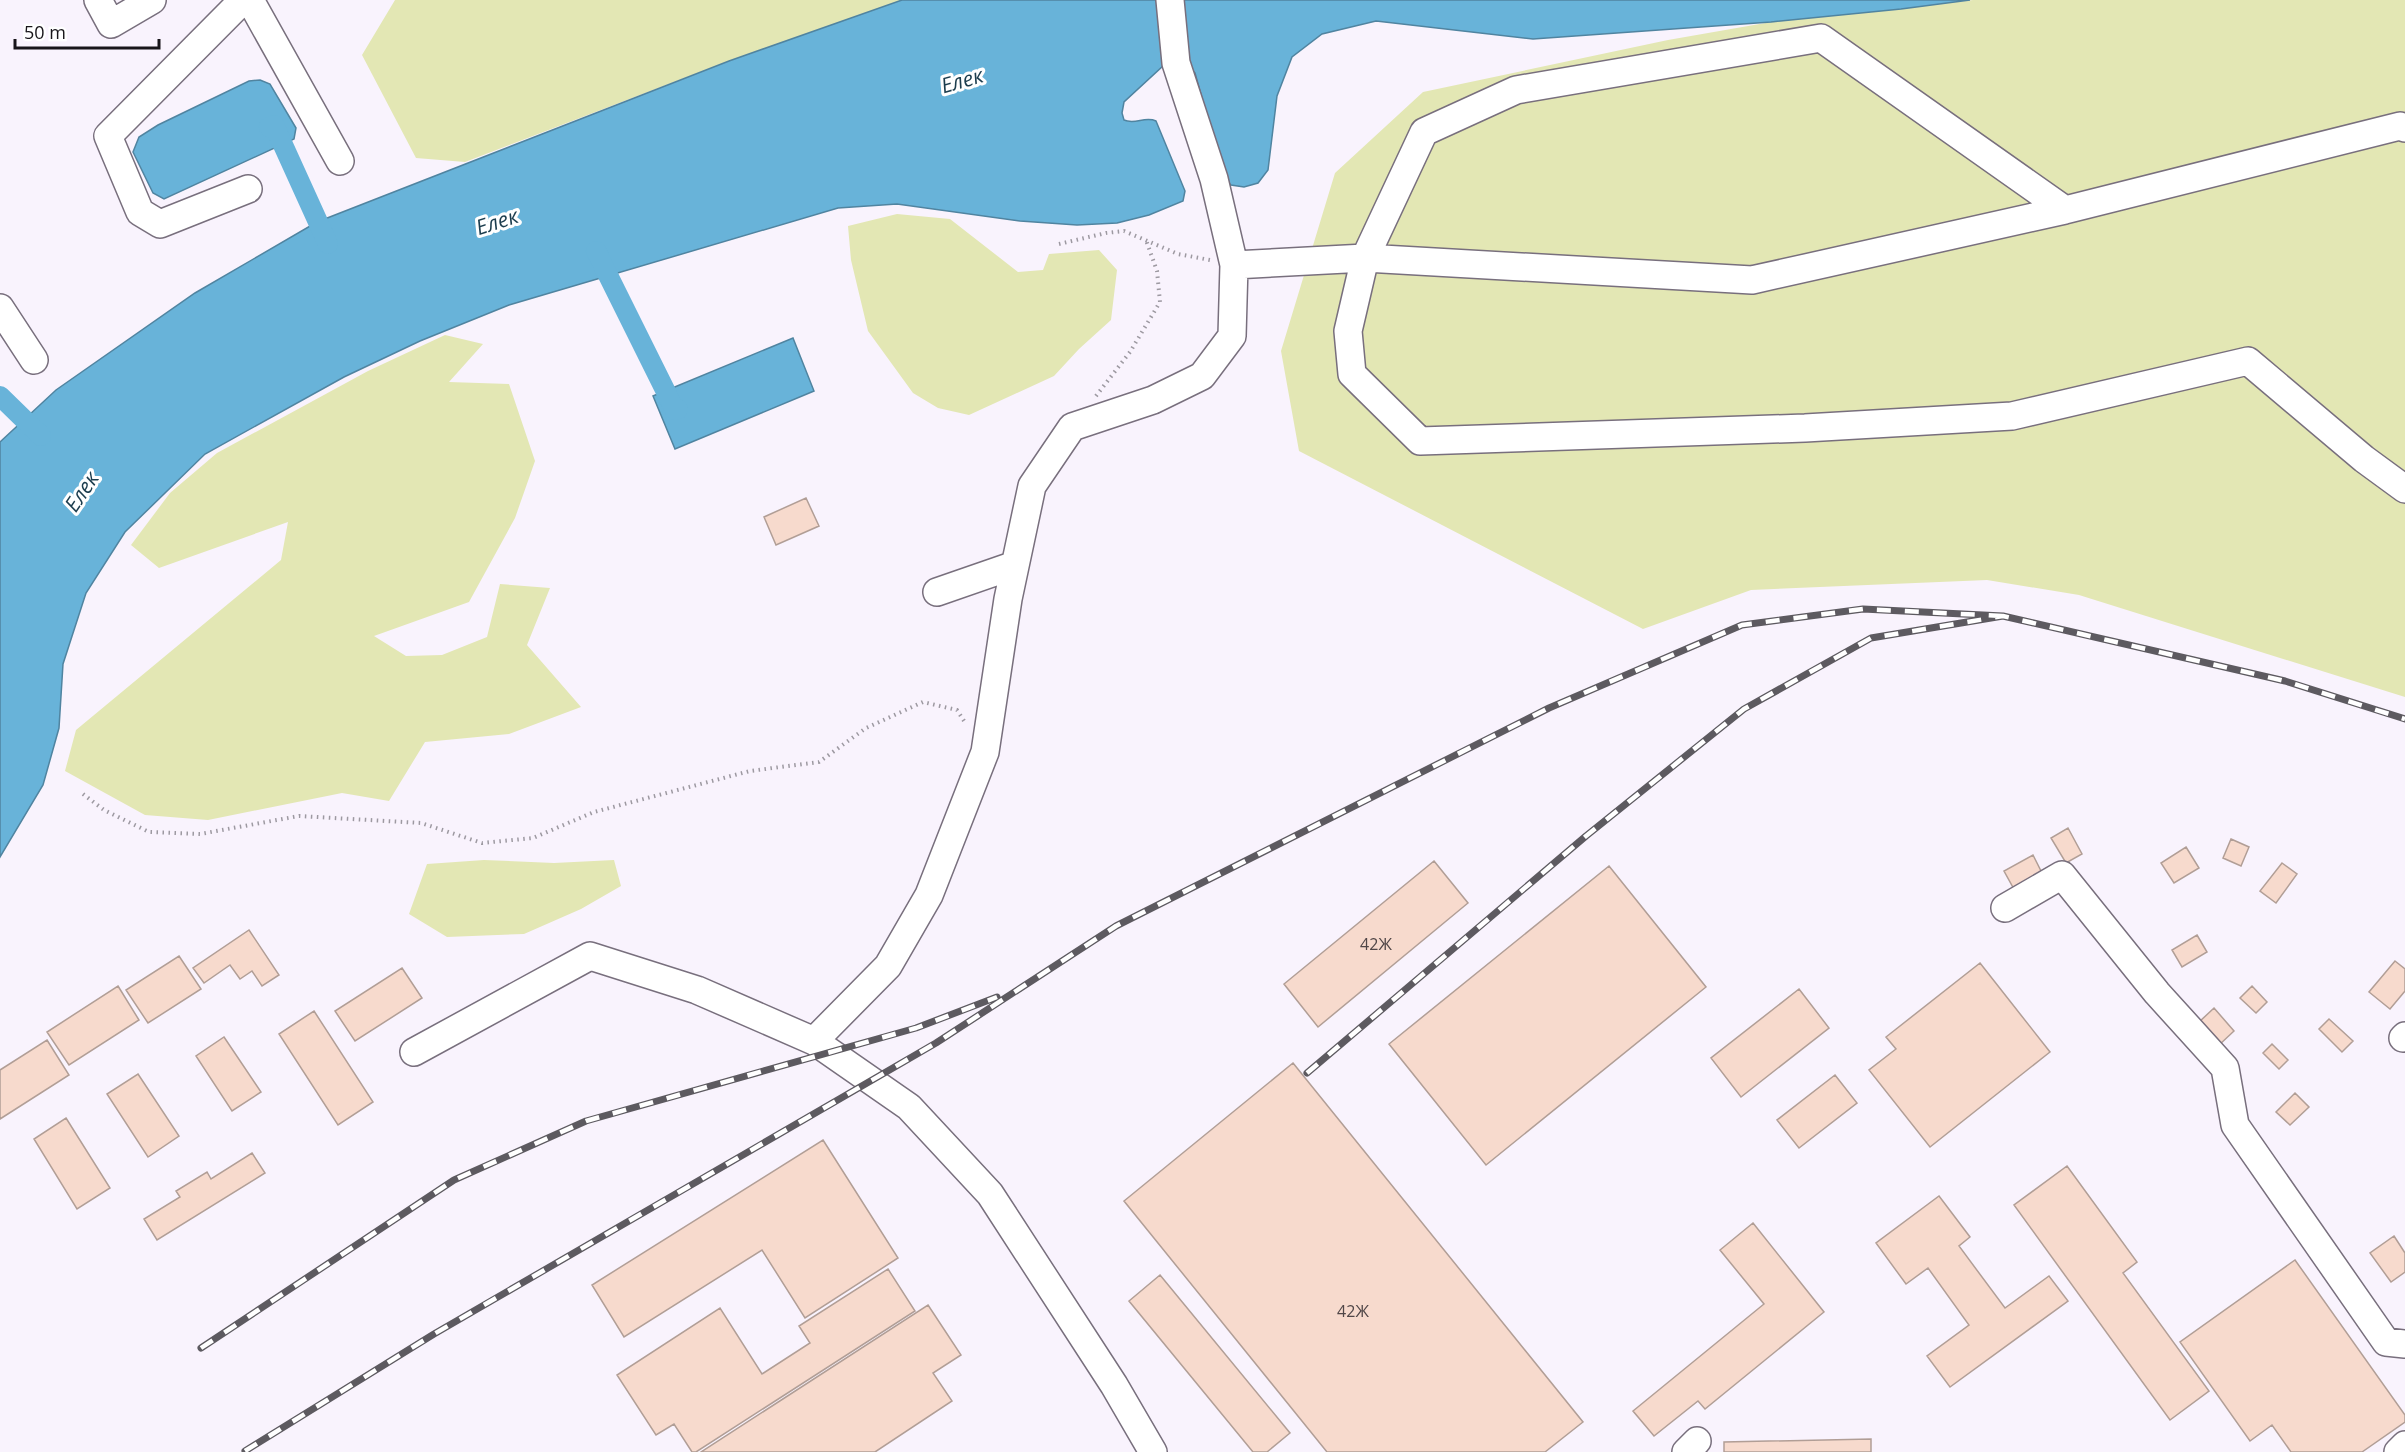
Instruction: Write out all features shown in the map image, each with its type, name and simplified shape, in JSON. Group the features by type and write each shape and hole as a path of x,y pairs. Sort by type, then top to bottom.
{"street":[{"path":"98,0 111,24 152,0"},
{"path":"243,0 108,136 140,212 160,224 248,189"},
{"path":"250,0 340,161"},
{"path":"814,1041 888,966 930,895 985,753 1008,599 1032,486 1072,427 1153,400 1202,376 1232,336 1234,265 1214,179 1176,63 1170,0"},
{"path":"2065,210 1821,38 1516,90 1424,132 1365,258 1348,331 1352,374 1420,441 1805,428 2013,416 2247,361 2364,459 2405,489"},
{"path":"1234,265 1365,258 1752,280 2065,210 2400,126 2405,128"},
{"path":"0,308 34,360"},
{"path":"937,592 1015,565"},
{"path":"2005,908 2062,875 2157,993 2225,1068 2235,1125 2386,1342 2405,1344"},
{"path":"414,1052 590,956 697,990 762,1016 814,1041 909,1107 990,1194 1114,1385 1153,1452"},
{"path":"2398,1452 2405,1445"}],"path":[{"path":"1059,244 1106,232 1124,231 1178,254 1234,265"},
{"path":"1094,399 1130,351 1160,302 1157,271 1146,240"},
{"path":"83,794 104,810 149,832 200,834 299,816 421,823 482,843 533,837 594,812 750,771 819,762 866,728 923,702 957,710 985,753"}],"green space":[{"path":"395,0 902,0 729,61 465,162 416,158 362,55"},
{"path":"1973,0 2405,0 2405,697 2079,595 1987,580 1751,590 1643,629 1299,451 1281,351 1335,173 1423,92 1668,40 1771,22"},
{"path":"897,214 950,219 1018,272 1043,270 1049,254 1099,250 1117,270 1111,320 1054,376 969,415 938,408 913,393 868,331 851,260 848,226"},
{"path":"445,335 483,344 449,382 509,384 535,461 515,518 469,602 374,636 406,656 442,655 487,637 500,584 550,588 527,645 581,707 509,734 425,742 389,801 342,793 208,820 145,815 65,771 76,730 281,560 288,522 159,568 131,545 170,493 217,453 368,371"},
{"path":"484,860 554,863 614,860 621,886 581,909 524,934 447,937 409,914 427,864"}],"water":[{"name":"Елек","path":"902,0 1970,0 1771,22 1533,39 1376,21 1322,34 1292,57 1277,96 1268,170 1258,183 1244,187 1231,185 1224,178 1195,73 1185,64 1163,66 1124,102 1122,113 1124,120 1128,121 1148,119 1156,121 1185,191 1183,201 1149,215 1117,223 1077,225 1020,221 897,204 838,208 509,305 420,341 344,377 205,454 125,532 86,593 63,664 59,728 43,785 0,857 0,442 56,390 195,293 317,222 729,61"},
{"path":"260,80 270,84 296,128 294,139 164,199 153,193 133,152 139,137 158,125 249,81"},
{"path":"793,338 814,391 675,449 653,396"}],"building":[{"path":"806,498 819,526 776,545 764,517"},
{"path":"2068,828 2082,854 2066,863 2051,838"},
{"path":"2231,839 2249,847 2241,866 2223,858"},
{"path":"2186,847 2199,868 2174,883 2161,863"},
{"path":"2033,855 2043,875 2015,891 2004,871"},
{"path":"1434,861 1468,903 1318,1027 1284,984"},
{"path":"2282,863 2297,874 2276,903 2260,891"},
{"path":"1609,866 1706,987 1486,1165 1389,1044"},
{"path":"249,930 279,975 262,986 252,971 240,979 230,965 204,983 193,968"},
{"path":"2197,935 2207,952 2182,967 2172,950"},
{"path":"179,956 201,989 148,1023 126,990"},
{"path":"2395,961 2405,969 2405,991 2390,1009 2369,992"},
{"path":"1980,963 2050,1052 1930,1147 1869,1070 1896,1049 1886,1037"},
{"path":"402,968 422,998 355,1041 335,1011"},
{"path":"118,986 139,1020 69,1065 47,1032"},
{"path":"2252,986 2267,1002 2256,1013 2240,998"},
{"path":"1799,989 1829,1028 1741,1097 1711,1058"},
{"path":"2214,1008 2234,1031 2218,1046 2198,1023"},
{"path":"314,1011 373,1102 338,1125 279,1034"},
{"path":"2329,1019 2353,1041 2342,1052 2319,1029"},
{"path":"224,1037 261,1092 232,1111 196,1056"},
{"path":"47,1040 69,1075 0,1119 0,1070"},
{"path":"2272,1044 2288,1060 2279,1069 2263,1053"},
{"path":"1293,1063 1583,1422 1545,1452 1327,1452 1124,1201"},
{"path":"138,1074 179,1136 148,1157 107,1094"},
{"path":"1835,1075 1857,1103 1799,1148 1777,1120"},
{"path":"2295,1093 2309,1107 2290,1125 2276,1112"},
{"path":"66,1118 110,1188 77,1209 34,1139"},
{"path":"823,1140 898,1258 805,1318 762,1250 624,1337 592,1285"},
{"path":"252,1153 265,1173 157,1240 144,1219 180,1197 176,1191 207,1172 211,1179"},
{"path":"2067,1166 2137,1262 2123,1273 2209,1391 2170,1420 2014,1205"},
{"path":"1939,1196 1970,1237 1959,1246 2005,1308 2049,1276 2068,1301 1950,1387 1927,1356 1969,1325 1928,1268 1906,1284 1876,1243"},
{"path":"1753,1223 1824,1312 1705,1409 1698,1401 1654,1436 1633,1411 1764,1304 1720,1250"},
{"path":"2394,1236 2405,1253 2405,1272 2391,1282 2370,1253"},
{"path":"2295,1260 2405,1415 2405,1422 2362,1452 2291,1452 2272,1425 2250,1441 2180,1342"},
{"path":"888,1269 915,1311 696,1452 692,1452 674,1424 656,1435 617,1375 720,1308 762,1374 810,1343 799,1326"},
{"path":"1160,1275 1290,1433 1267,1452 1253,1452 1129,1301"},
{"path":"928,1305 961,1355 933,1373 952,1401 875,1452 701,1452"},
{"path":"1871,1439 1871,1452 1724,1452 1724,1442"}],"waterway":[{"path":"269,127 274,125 328,244"},
{"path":"596,251 675,410 678,409"},
{"path":"0,396 41,436"}],"railway":[{"path":"245,1451 434,1334 936,1043 1116,926 1549,708 1742,625 1863,609 2003,616"},
{"path":"1307,1073 1586,836 1744,709 1871,638 2003,616 2285,681 2405,719"},
{"path":"201,1348 454,1180 586,1121 916,1028 997,997"}]}
